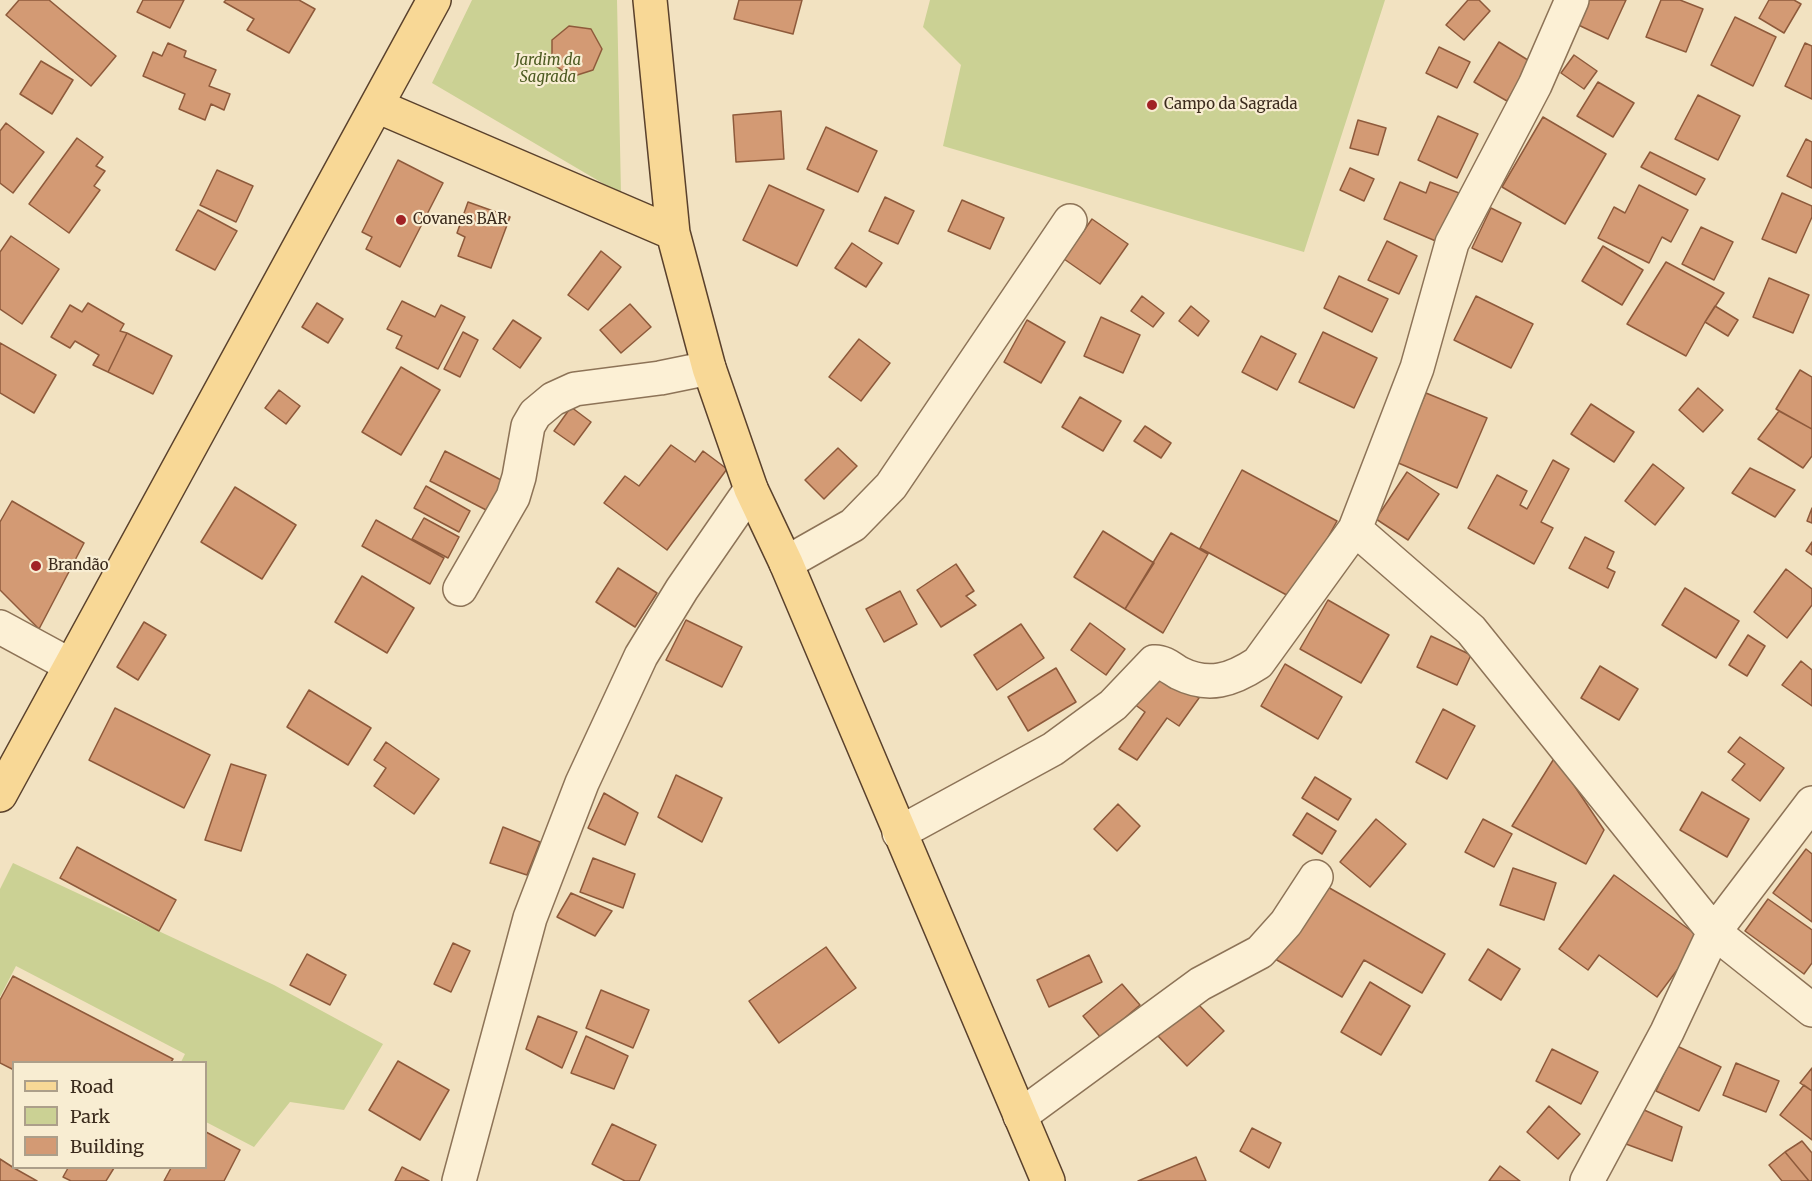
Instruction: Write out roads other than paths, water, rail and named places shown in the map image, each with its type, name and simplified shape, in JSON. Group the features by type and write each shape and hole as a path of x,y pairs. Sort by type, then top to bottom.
{"main road":[{"path":"0,795 434,0"},
{"path":"650,0 673,233 709,368 751,489 786,563 1048,1181"},
{"path":"376,106 673,233"}],"street":[{"path":"899,833 1053,749 1113,705 1154,662 1161,663 1194,680 1210,681 1227,679 1258,663 1355,529 1417,368 1452,243 1535,85 1572,0"},
{"path":"786,563 853,525 891,486 1070,221"},
{"path":"460,589 513,497 528,426 536,414 553,399 575,389 660,378 709,368"},
{"path":"459,1181 530,918 582,783 641,656 682,590 751,489"},
{"path":"1355,529 1471,630 1714,932 1812,1010"},
{"path":"0,627 70,665"},
{"path":"1587,1181 1666,1032 1714,932 1812,803"},
{"path":"1020,1116 1200,984 1260,952 1286,922 1316,877"}],"place":[{"name":"Campo da Sagrada","path":"1152,105"},
{"name":"Covanes BAR","path":"401,220"},
{"name":"Brandão","path":"36,566"}],"park label":[{"name":"Jardim da Sagrada","path":"548,70"}]}
